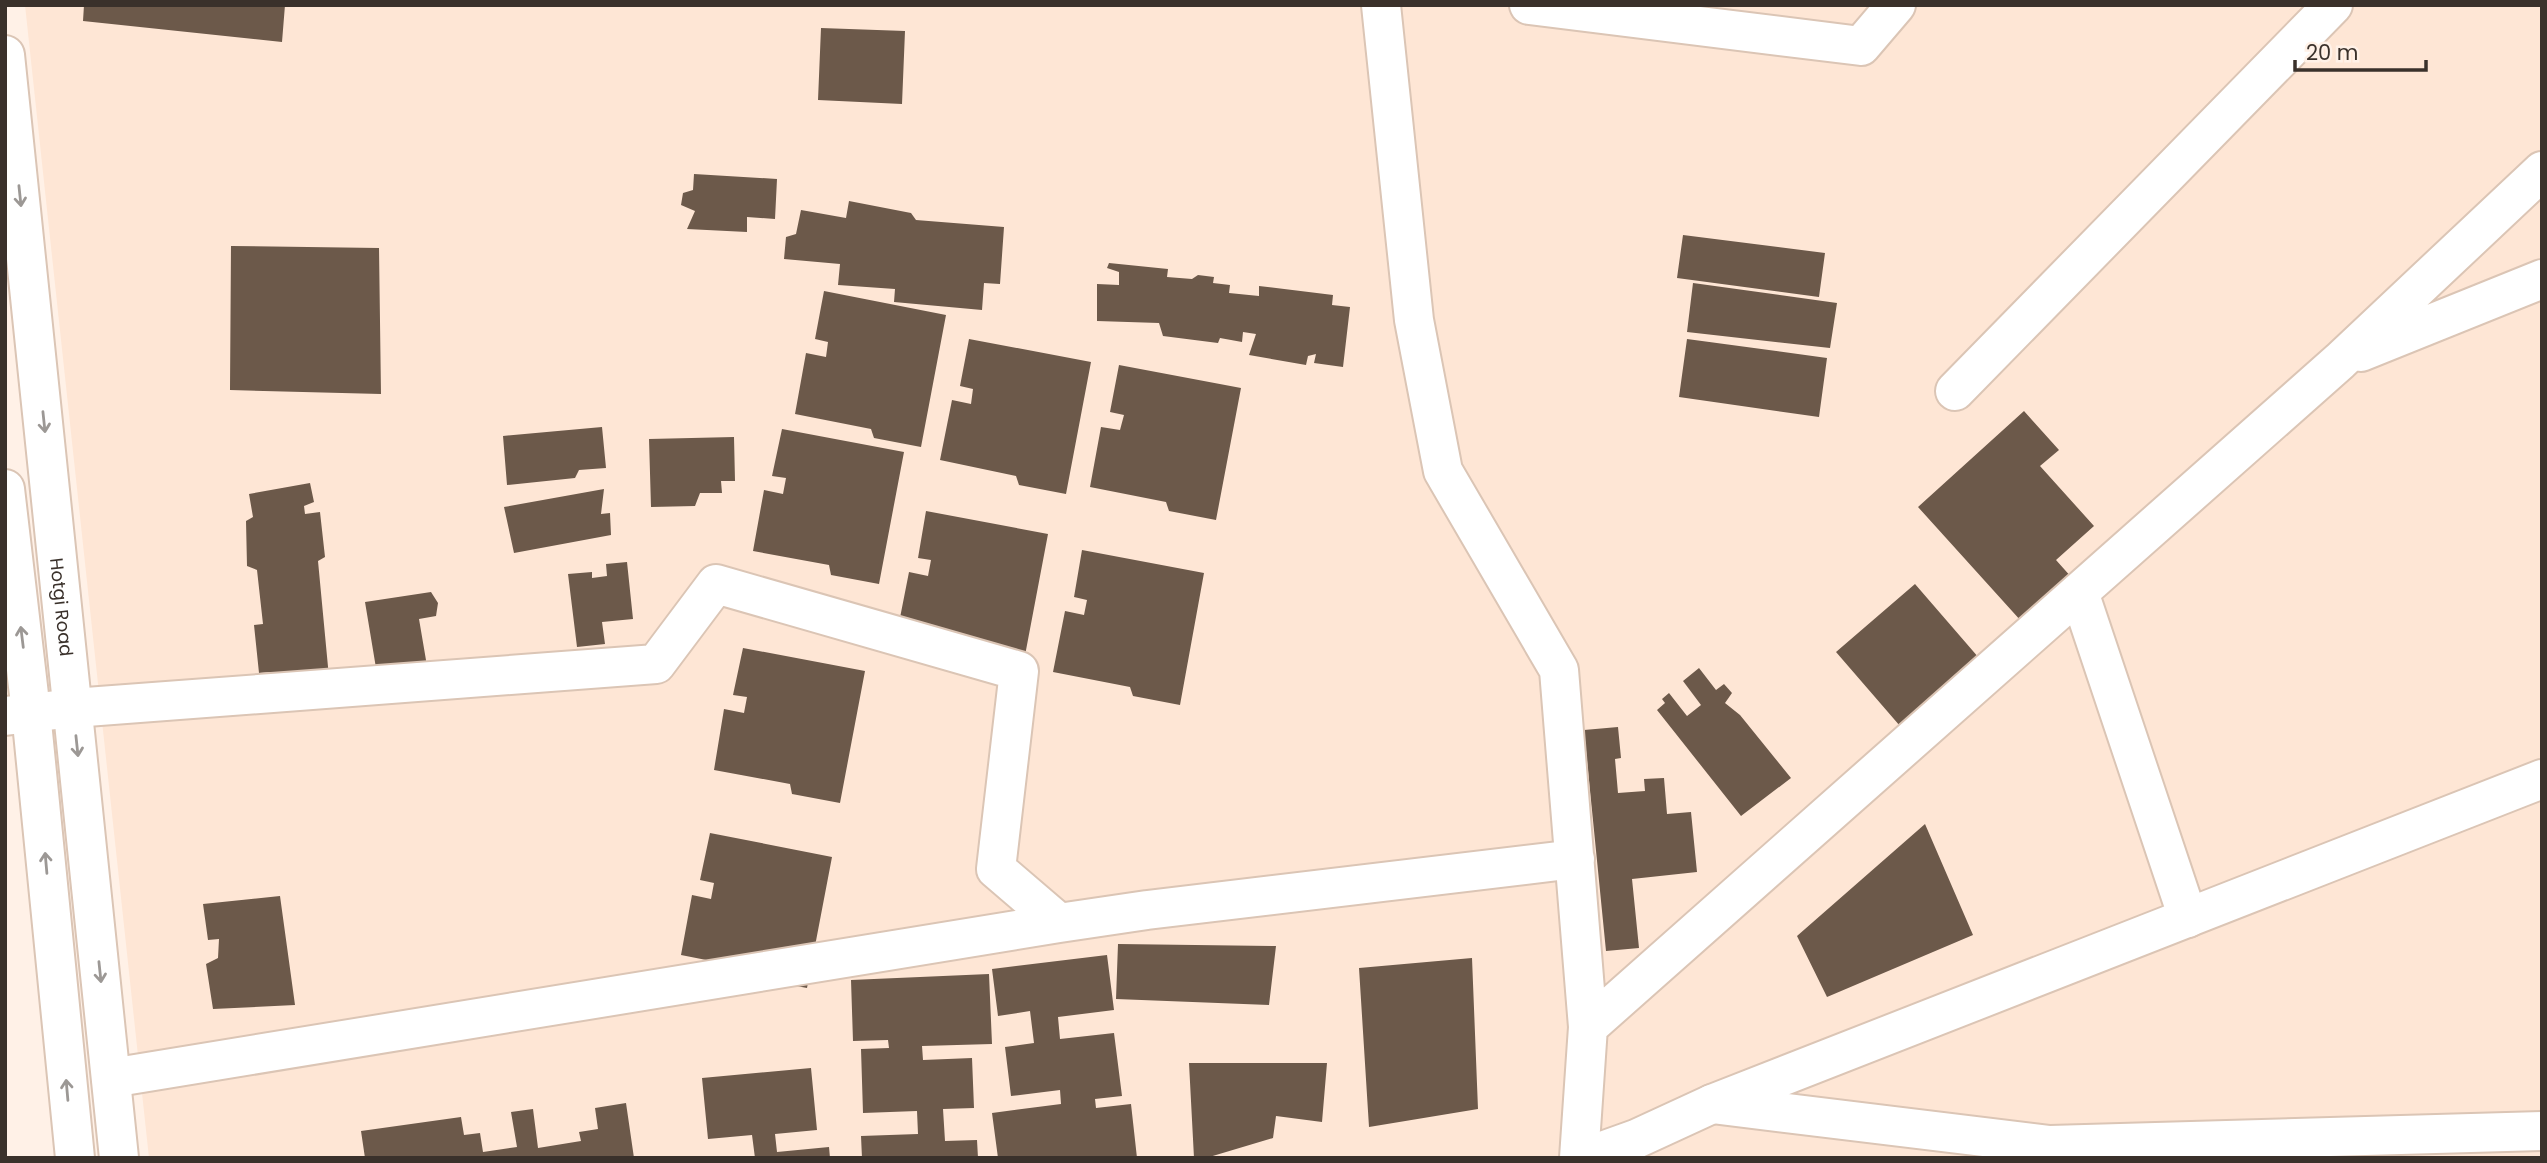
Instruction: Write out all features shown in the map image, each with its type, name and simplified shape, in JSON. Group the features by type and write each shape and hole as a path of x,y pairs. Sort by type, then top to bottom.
{"street":[{"path":"1381,5 1414,320 1443,471 1559,670 1588,1027 1581,1158 1636,1139 1712,1104 2542,779"},
{"path":"1529,5 1861,46 1896,5"},
{"path":"1955,391 2333,5"},
{"name":"Hotgi Road","path":"5,55 119,1158"},
{"path":"1588,1027 2340,361 2542,171"},
{"path":"2340,361 2542,279"},
{"path":"5,489 18,714 75,1158"},
{"path":"18,714 656,664 716,584 1019,671 996,869 1059,923"},
{"path":"2079,592 2188,918"},
{"path":"111,1078 1059,923 1160,908 1575,859"},
{"path":"1712,1104 2050,1145 2542,1131"}],"shaded area":[{"path":"25,5 2542,5 2542,1158 149,1158"}],"building":[{"path":"84,5 285,5 282,42 83,21"},
{"path":"821,28 905,31 902,104 818,100"},
{"path":"694,174 777,179 775,219 747,217 747,232 687,229 695,211 681,205 683,193 693,190"},
{"path":"849,201 911,213 916,220 1004,227 1000,284 984,283 982,310 894,302 895,289 838,285 840,264 784,259 786,237 796,234 801,210 846,218"},
{"path":"1683,235 1825,253 1819,297 1677,278"},
{"path":"231,246 379,248 381,394 230,390"},
{"path":"1109,263 1168,269 1167,277 1214,277 1213,283 1230,285 1229,293 1259,296 1259,286 1333,295 1332,305 1350,307 1343,367 1314,363 1316,354 1308,356 1306,365 1249,355 1256,334 1243,332 1242,342 1220,338 1218,343 1163,336 1159,323 1097,321 1097,284 1119,285 1119,272 1107,268"},
{"path":"1693,283 1837,303 1830,348 1687,332"},
{"path":"824,291 946,315 921,447 874,438 871,429 795,414 806,353 826,357 828,342 815,339"},
{"path":"969,339 1091,362 1066,494 1019,485 1016,476 940,460 952,400 971,404 973,389 960,386"},
{"path":"1687,339 1827,358 1819,417 1679,397"},
{"path":"1119,365 1241,388 1216,520 1169,511 1166,502 1090,487 1101,427 1120,430 1124,415 1110,412"},
{"path":"2024,411 2059,450 2040,466 2094,526 2056,560 2081,588 2031,632 1918,507"},
{"path":"602,427 606,468 579,470 575,478 507,485 503,436"},
{"path":"782,429 904,452 879,584 831,575 829,565 753,551 764,490 783,494 786,478 772,476"},
{"path":"734,437 735,481 721,481 722,493 700,493 695,506 651,507 649,439"},
{"path":"310,483 314,502 304,506 305,514 320,512 325,557 318,561 330,688 273,694 270,672 259,673 254,625 263,624 257,570 247,566 246,521 253,517 249,494"},
{"path":"604,489 601,514 610,513 611,535 514,553 504,507"},
{"path":"926,511 1048,534 1023,666 897,633 909,572 928,576 931,560 918,558"},
{"path":"1082,550 1204,573 1180,705 1133,696 1130,687 1053,672 1065,611 1084,615 1087,600 1074,597"},
{"path":"627,562 633,619 602,622 605,644 577,647 568,574 592,572 592,578 607,576 606,564"},
{"path":"1915,584 1979,658 1900,726 1836,652"},
{"path":"431,592 438,603 436,616 419,619 427,666 377,674 365,602"},
{"path":"743,648 865,671 840,803 792,794 790,784 714,770 724,709 744,713 747,697 733,695"},
{"path":"1699,668 1716,690 1724,684 1732,693 1725,703 1740,715 1791,778 1741,816 1657,710 1665,703 1662,699 1669,693 1687,716 1701,705 1683,681"},
{"path":"1618,727 1621,758 1615,759 1618,793 1645,791 1644,779 1664,778 1667,814 1691,812 1697,872 1632,879 1639,948 1606,951 1584,730"},
{"path":"1925,824 1973,935 1827,997 1797,936"},
{"path":"710,833 832,857 807,988 759,979 757,970 681,955 692,895 711,899 714,883 700,880"},
{"path":"280,896 295,1005 213,1009 206,964 218,958 219,939 208,940 203,904"},
{"path":"1118,944 1276,946 1269,1005 1116,999"},
{"path":"1107,955 1114,1010 1058,1017 1060,1039 1114,1033 1122,1096 1095,1099 1096,1108 1131,1104 1137,1158 998,1158 992,1113 1061,1104 1060,1090 1011,1096 1005,1047 1034,1043 1030,1011 998,1016 992,969"},
{"path":"1472,958 1478,1109 1369,1127 1359,968"},
{"path":"989,974 992,1044 922,1046 923,1060 972,1058 974,1108 943,1109 945,1141 977,1140 978,1158 862,1158 861,1136 918,1134 917,1111 863,1113 861,1049 889,1048 888,1040 853,1041 851,980"},
{"path":"1189,1063 1327,1063 1322,1122 1276,1116 1273,1138 1206,1158 1194,1158"},
{"path":"811,1068 817,1130 775,1134 777,1152 829,1147 830,1158 755,1158 752,1135 708,1139 702,1078"},
{"path":"626,1103 634,1158 365,1158 361,1131 461,1117 464,1135 480,1133 483,1152 517,1147 511,1112 533,1109 538,1148 581,1141 579,1132 598,1129 595,1108"}]}
